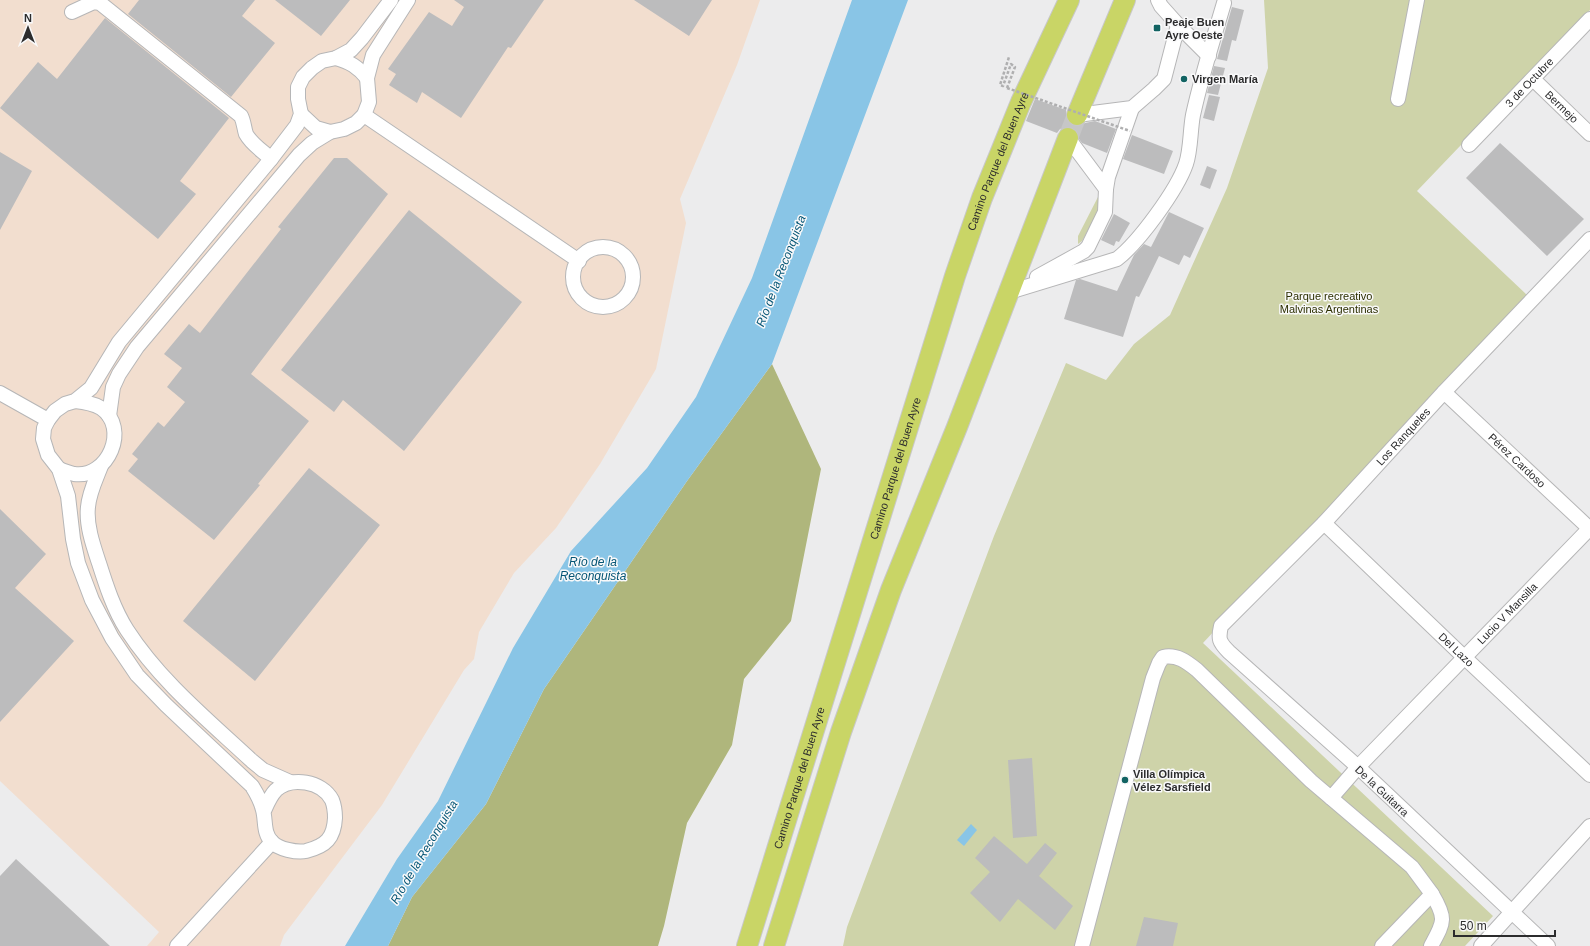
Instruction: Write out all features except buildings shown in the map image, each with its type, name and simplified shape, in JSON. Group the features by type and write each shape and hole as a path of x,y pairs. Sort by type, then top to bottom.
{"highway":[{"name":"Camino Parque del Buen Ayre","path":"747,946 885,498 967,241 982,198 1021,102 1069,0"},
{"path":"1077,115 1125,0"},
{"path":"774,946 841,732 891,590 958,427 1068,138"}],"street":[{"path":"330,132 316,128 301,114 298,99 298,87 303,77 322,61 336,58 351,50 390,0"},
{"path":"109,416 113,387 137,347 300,155 312,143 330,132 344,129 356,123 364,115 369,102 367,78 373,55 408,0"},
{"path":"1158,0 1161,6 1178,25 1209,56"},
{"path":"1398,99 1417,0"},
{"path":"72,12 94,2 100,3 241,116 244,122 245,132 250,141 271,159"},
{"path":"1009,292 1116,259 1127,251 1164,204 1177,183 1186,163 1193,115 1224,3"},
{"name":"3 de Octubre","path":"1469,145 1590,19"},
{"path":"1009,292 1084,251 1088,247 1105,212 1108,177 1132,108 1164,79 1178,25"},
{"path":"336,58 351,63 367,78"},
{"name":"Bermejo","path":"1533,79 1590,134"},
{"path":"1077,115 1132,108"},
{"path":"75,401 91,388 119,342 271,159 297,125 301,114"},
{"path":"364,115 579,261"},
{"path":"1068,138 1106,189"},
{"name":"Los Ranqueles","path":"1219,635 1221,626 1324,523 1444,392 1590,239"},
{"path":"593,249 612,249 620,253 627,259 632,268 632,281 628,294 621,302 611,306 601,307 582,299 576,290 574,280 574,270 579,261 585,254 593,249"},
{"name":"Pérez Cardoso","path":"1444,392 1590,528"},
{"path":"0,393 48,420"},
{"path":"75,401 88,402 101,408 109,416 113,426 114,440 112,452 101,466 88,506 88,520 94,549 103,577 126,629 159,673 252,761 263,770 290,782 305,782 321,788 332,799 335,813 334,829 328,841 317,848 302,852 286,850 272,842 264,826 264,811 252,786 166,705 137,675 112,638 92,600 78,563 73,539 68,496 59,469 48,455 43,439 44,428 55,411 65,404 75,401"},
{"path":"59,469 74,474 90,472 101,466"},
{"name":"Del Lazo","path":"1324,523 1590,775"},
{"name":"Lucio V Mansilla","path":"1331,798 1358,767 1590,528"},
{"name":"De la Guitarra","path":"1219,635 1221,644 1229,652 1358,767 1548,946"},
{"path":"1082,946 1153,678 1158,663 1163,657 1171,655 1185,661 1197,670 1311,781 1412,868 1432,894 1443,918 1441,928 1430,946"},
{"path":"264,811 269,799 277,789 290,782"},
{"path":"1482,946 1590,826"},
{"path":"177,946 272,842"},
{"path":"1382,946 1432,894"}],"path":[{"path":"1009,57 1000,85 1003,86 1011,64 1015,67 1007,88 1130,131"}],"shaded area":[{"path":"0,0 760,0 737,65 680,199 686,223 656,369 600,464 556,528 514,573 479,632 474,659 464,670 382,805 284,935 280,946 147,946 159,932 0,781"}],"green space":[{"name":"Parque recreativo Malvinas Argentinas","path":"1264,0 1590,0 1590,10 1417,191 1527,295 1203,643 1493,916 1465,946 843,946 847,927 994,536 1066,363 1106,380 1134,344 1170,315 1227,188 1268,68"},
{"path":"1099,195 1102,204 1082,241 1078,244 1078,236"},
{"path":"772,364 821,469 791,621 744,679 732,745 687,823 664,926 658,946 388,946 412,897 486,804 544,689 687,481"}],"water":[{"name":"Río de la Reconquista","path":"852,0 908,0 772,364 687,481 544,689 486,804 412,897 388,946 345,946 397,859 438,801 513,648 571,551 647,468 696,397 752,278"},
{"path":"971,824 977,830 964,846 957,840"}],"tunnel":[{"path":"1068,138 1077,115"}],"place":[{"name":"Peaje Buen Ayre Oeste","path":"1157,28"},
{"name":"Virgen María","path":"1184,79"},
{"name":"Villa Olímpica Vélez Sarsfield","path":"1125,780"}]}
